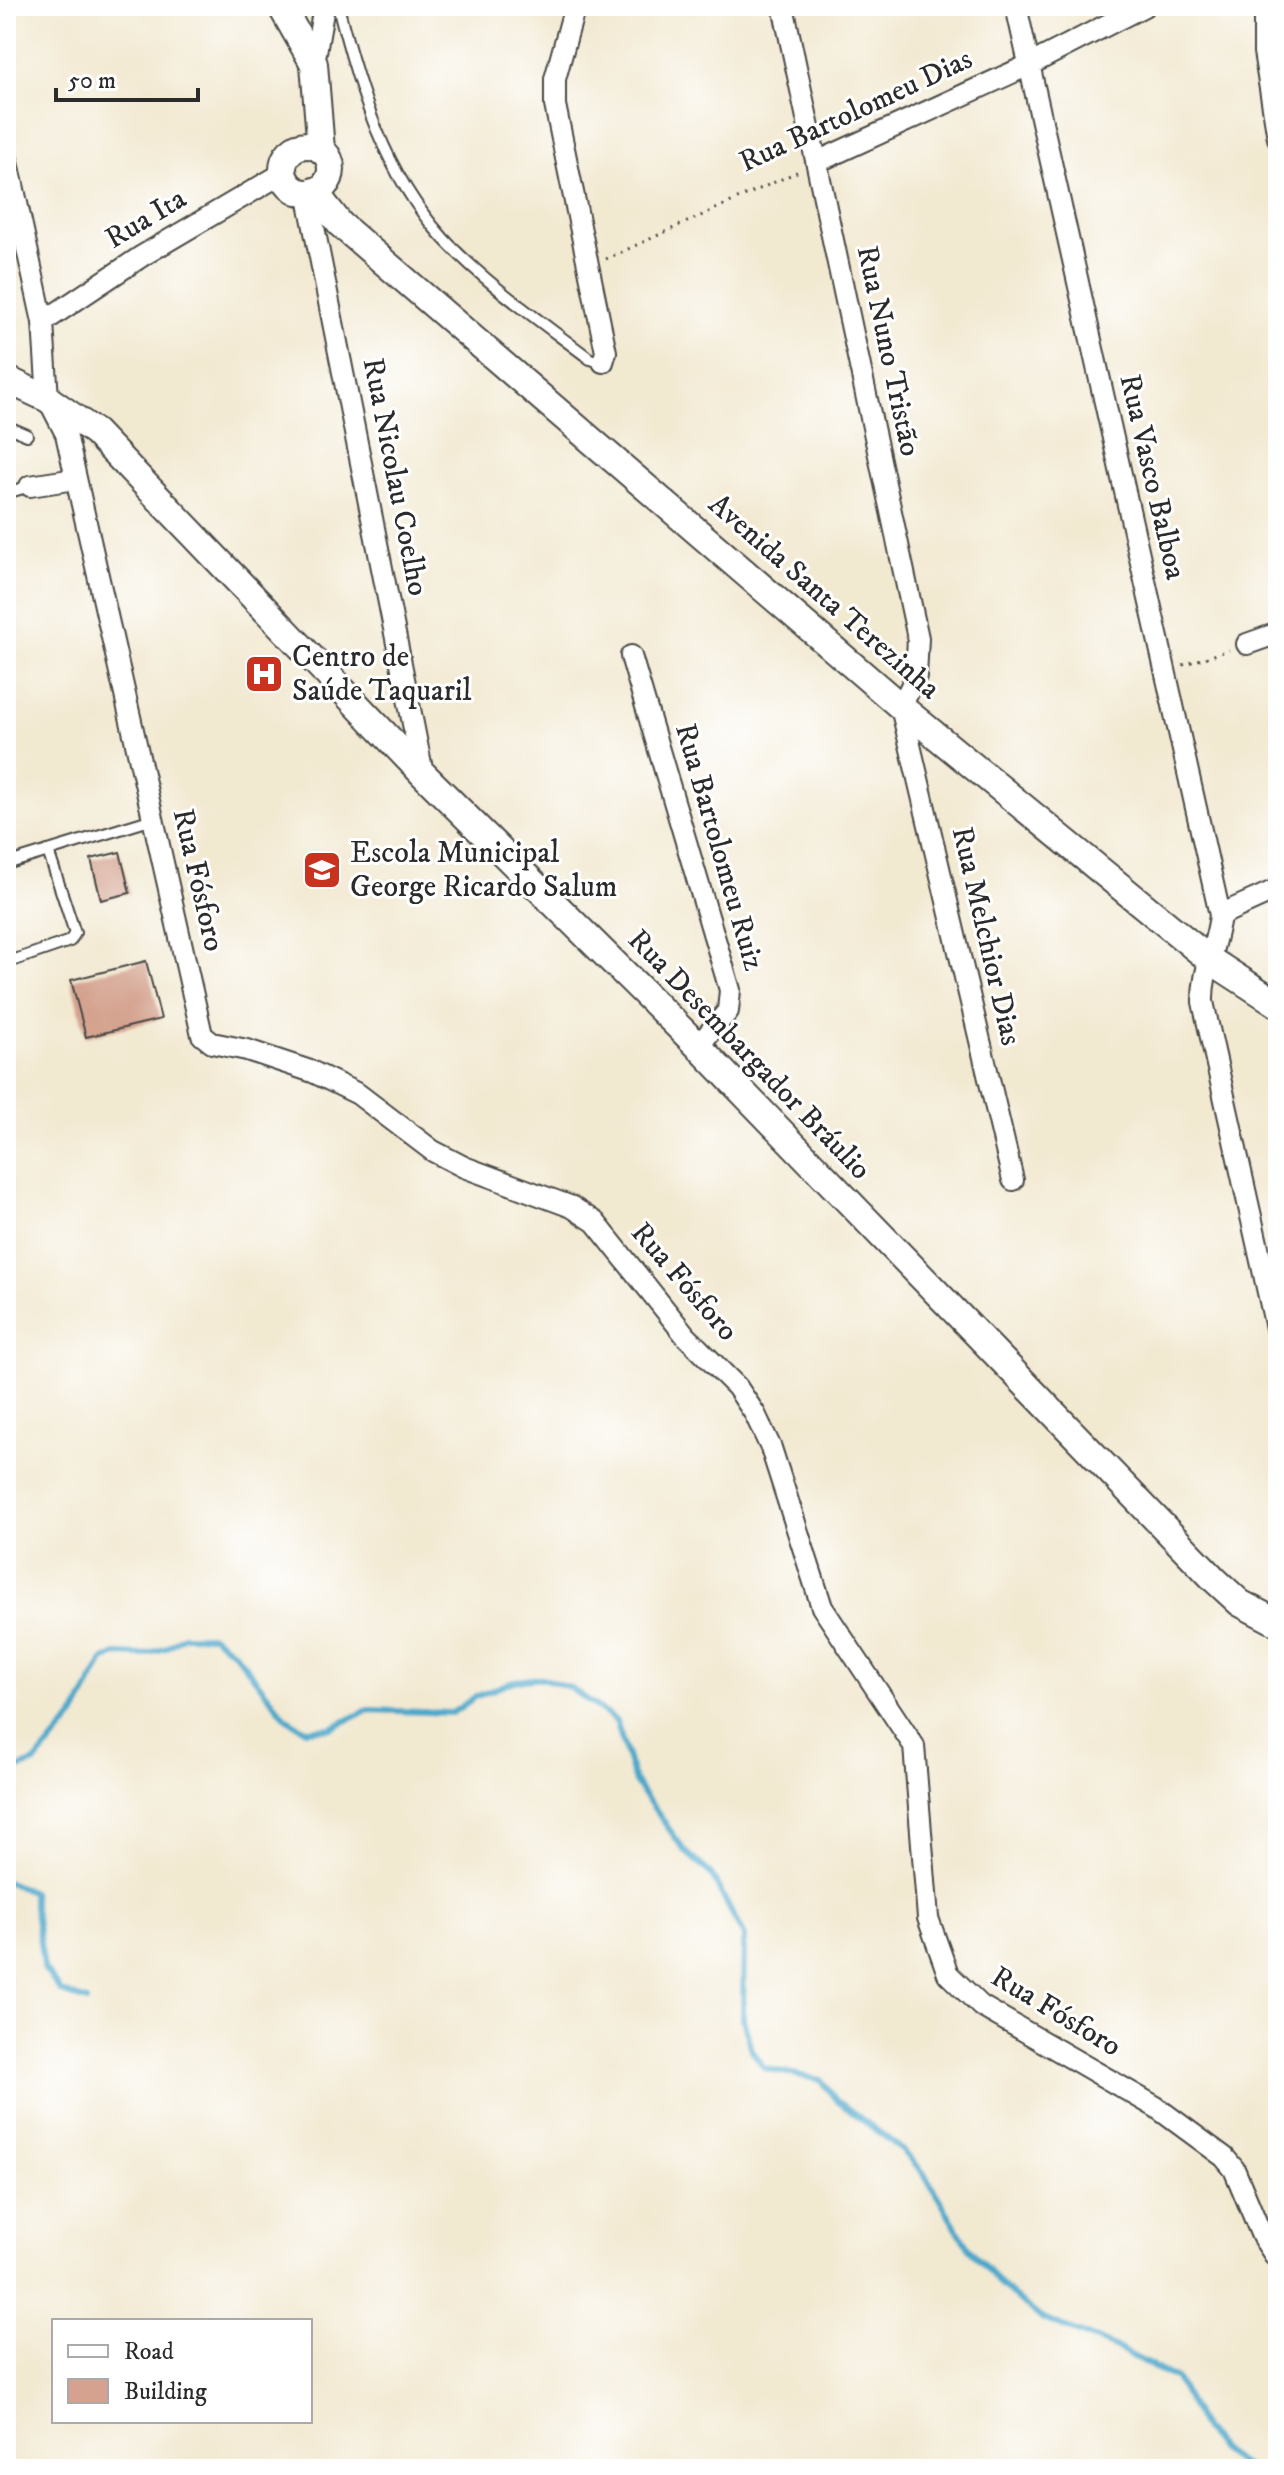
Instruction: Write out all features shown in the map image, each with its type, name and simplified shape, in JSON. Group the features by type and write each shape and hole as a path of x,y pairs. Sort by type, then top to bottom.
{"street":[{"path":"281,6 308,54"},
{"path":"575,6 561,52 555,105 591,266 606,352 603,362"},
{"name":"Rua Nuno Tristão","path":"783,6 918,638 916,676 901,707"},
{"name":"Rua Vasco Balboa","path":"1016,6 1220,915 1205,972 1203,1002 1278,1337"},
{"name":"Rua Bartolomeu Dias","path":"817,162 1029,65 1144,6"},
{"path":"1264,6 1267,77 1278,138"},
{"path":"312,148 287,155 283,173 292,187 316,188 330,164 312,148 309,126 308,54 321,14"},
{"path":"6,153 43,322 48,399"},
{"name":"Rua Ita","path":"43,322 142,256 283,173"},
{"name":"Avenida Santa Terezinha","path":"316,188 340,224 901,707 1210,960 1278,1004"},
{"name":"Rua Nicolau Coelho","path":"316,188 423,774"},
{"name":"Rua Desembargador Bráulio","path":"6,379 48,399 111,448 423,774 698,1046 1215,1580 1240,1603 1278,1623"},
{"name":"Rua Fósforo","path":"48,399 66,434 202,1035 206,1040 313,1072 376,1106 433,1151 464,1167 585,1214 686,1336 737,1387 771,1448 822,1607 914,1746 928,1918 948,1974 981,2006 1156,2107 1224,2157 1234,2169 1262,2236 1278,2260"},
{"path":"30,486 75,479"},
{"path":"1247,644 1278,633"},
{"name":"Rua Bartolomeu Ruiz","path":"631,656 730,990 728,1011 698,1046"},
{"name":"Rua Melchior Dias","path":"901,707 1013,1180"},
{"path":"1220,915 1278,889"}],"lane":[{"path":"338,6 354,74 377,133 406,190 443,238 502,291 590,359 603,362"},
{"path":"6,426 27,435"},
{"path":"6,493 30,486"},
{"path":"6,864 153,819"},
{"path":"6,963 70,941 75,933 48,851"}],"path":[{"name":"Rua Bartolomeu Dias","path":"591,266 817,162"},
{"path":"1164,670 1247,644"}],"building":[{"path":"120,852 130,893 101,900 91,859"},
{"path":"146,961 161,1019 86,1037 71,980"}],"waterway":[{"path":"6,1773 35,1762 75,1715 103,1660 116,1654 143,1655 166,1648 184,1636 212,1636 234,1652 287,1719 306,1730 331,1728 368,1710 452,1713 475,1697 514,1681 542,1678 571,1688 616,1721 635,1782 685,1851 711,1874 744,1936 743,2019 752,2050 764,2068 821,2080 836,2100 900,2148 923,2172 968,2247 1004,2288 1041,2318 1119,2349 1176,2379 1204,2430 1220,2449 1248,2469"},
{"path":"6,1881 32,1892 44,1968 61,1992 87,2001"}],"place":[{"name":"Centro de Saúde Taquaril","path":"264,674"},
{"name":"Escola Municipal George Ricardo Salum","path":"322,870"}]}
